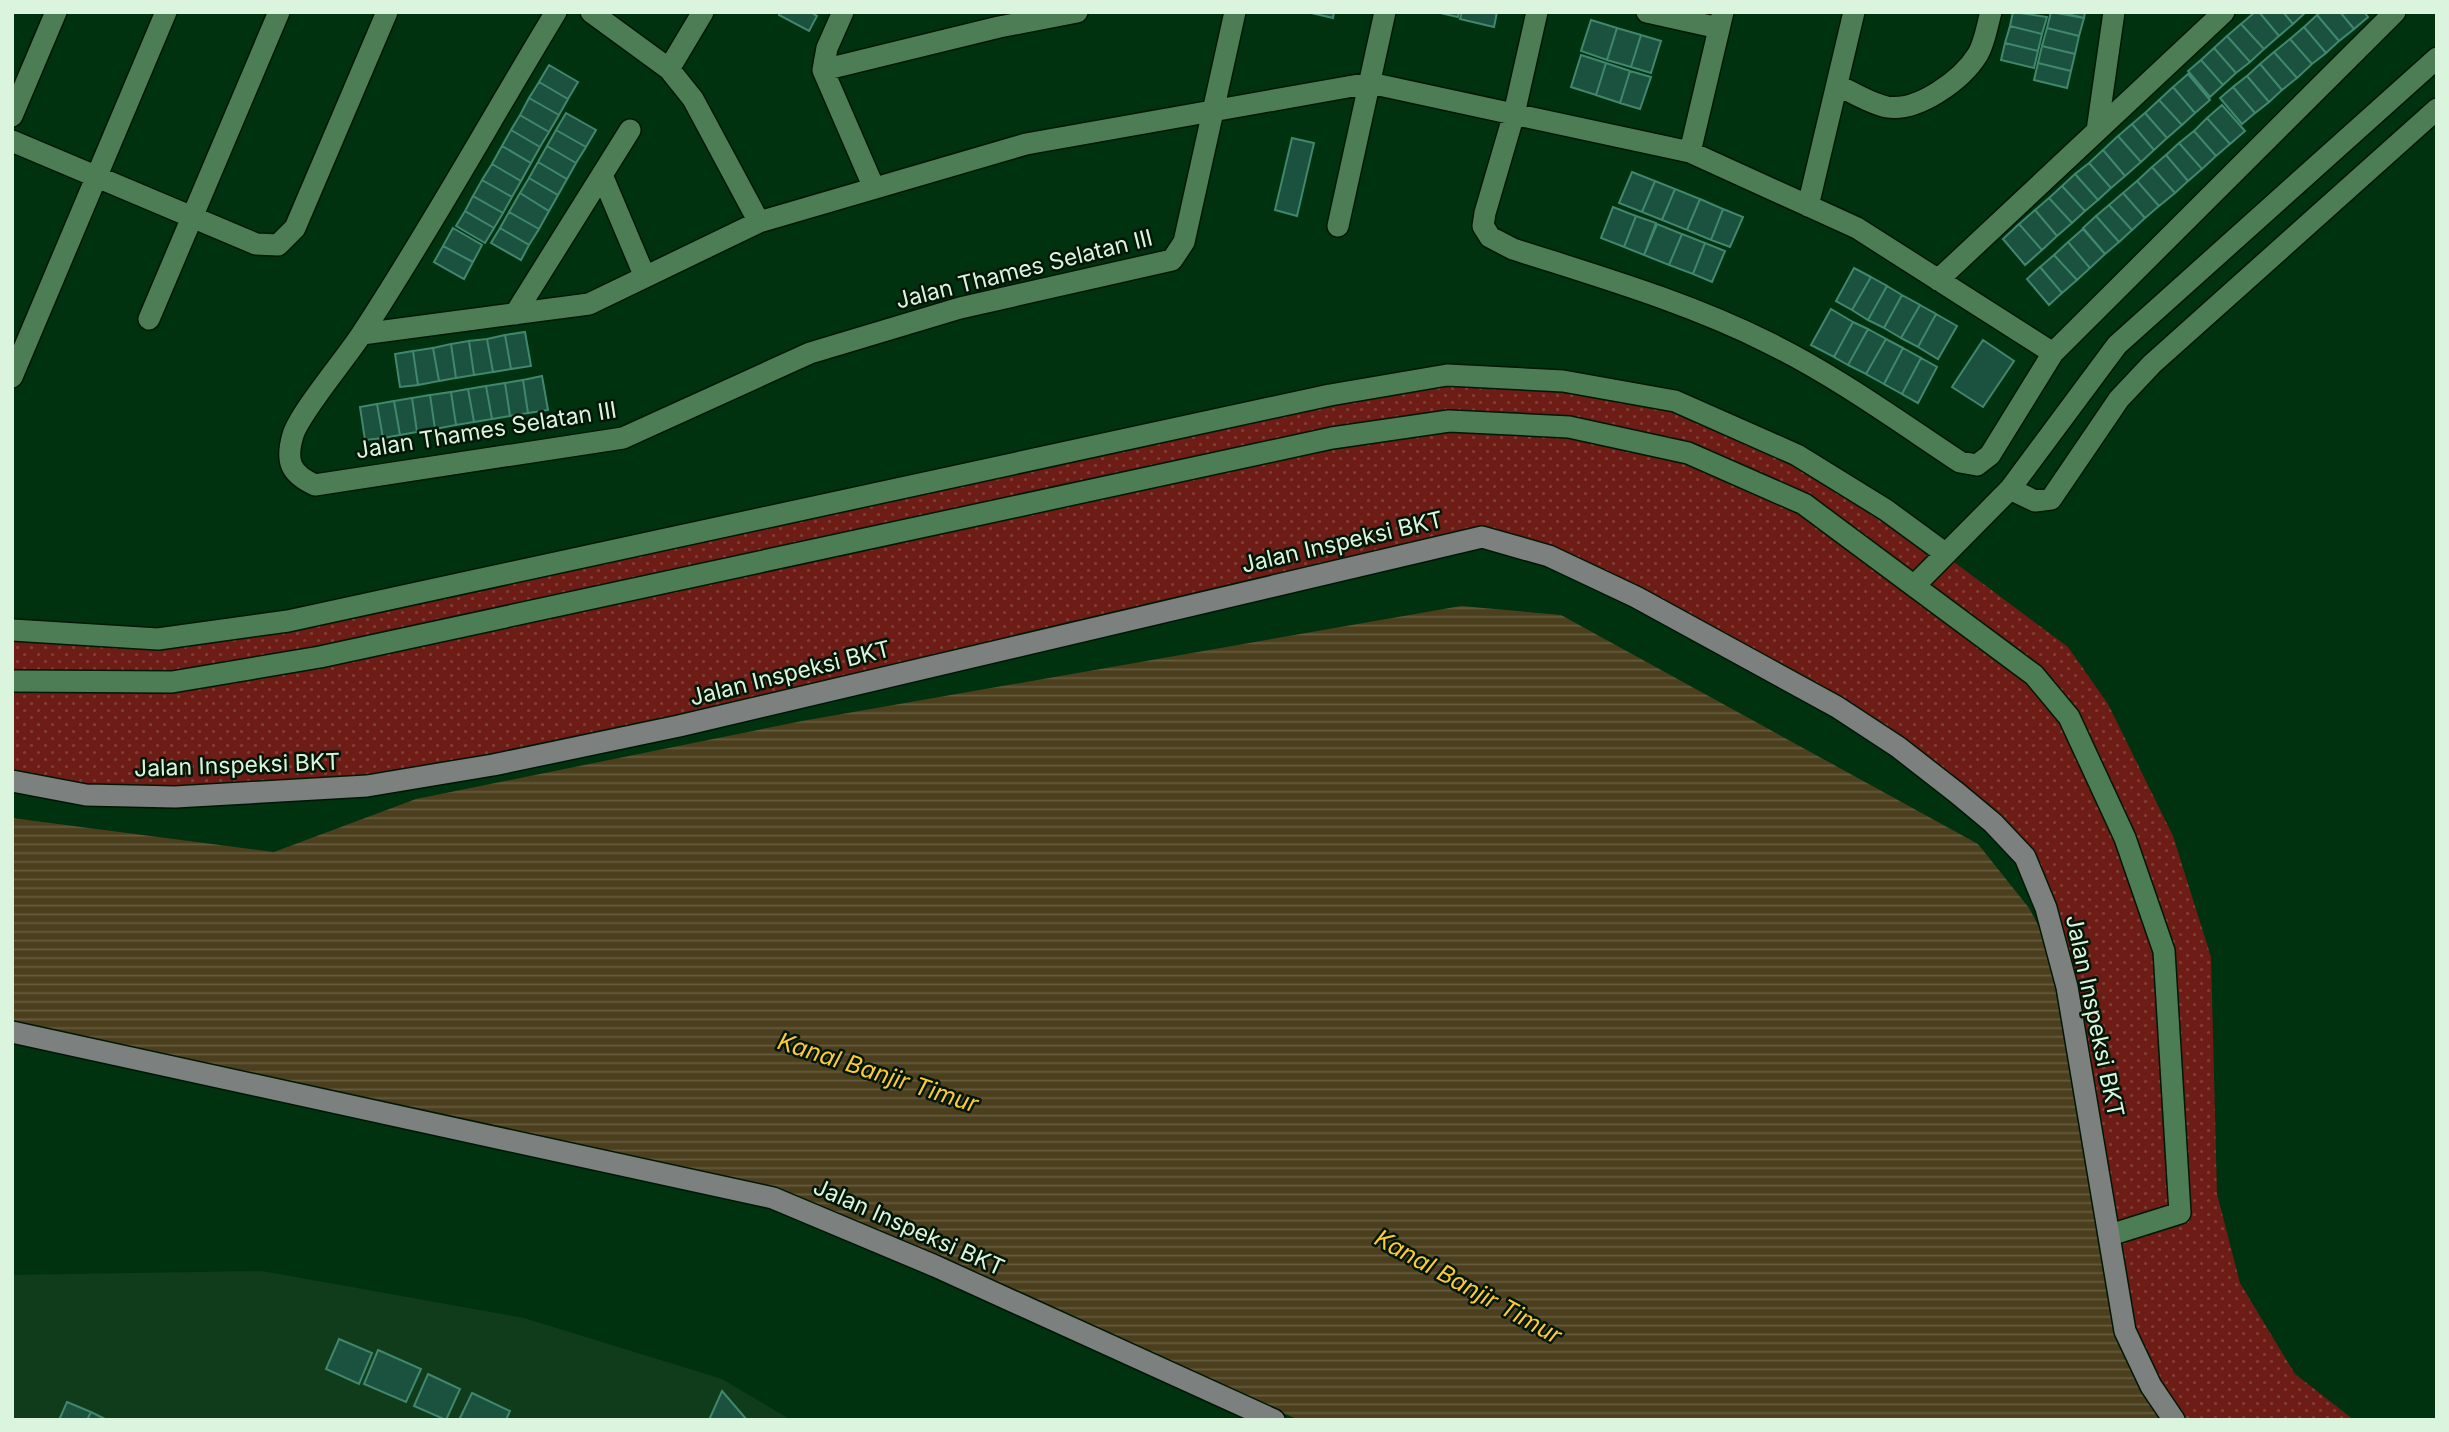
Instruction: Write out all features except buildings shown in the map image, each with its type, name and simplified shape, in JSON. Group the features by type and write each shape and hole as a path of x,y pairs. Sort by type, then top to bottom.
{"street":[{"path":"12,116 56,12"},
{"path":"12,377 166,12"},
{"path":"149,319 279,12"},
{"path":"12,141 256,244 278,244 295,228 387,12"},
{"path":"362,334 556,12"},
{"path":"591,12 669,69 693,99 759,222"},
{"path":"669,69 703,12"},
{"path":"843,12 827,48 822,70 874,188"},
{"path":"822,70 999,27 1077,12"},
{"path":"1213,111 1235,12"},
{"path":"1338,226 1385,12"},
{"path":"1537,12 1514,114 1485,213 1483,226 1490,237 1513,249 1687,306 1770,343 1862,396 1960,462 1977,465 1990,455 2053,353 2395,12"},
{"path":"1647,12 1721,20 1690,152"},
{"path":"1808,206 1854,12"},
{"path":"1837,85 1885,107 1906,108 1923,101 1943,89 1977,57 1991,12"},
{"path":"2097,131 2114,12"},
{"path":"1938,280 2224,12"},
{"path":"1914,586 2010,489 2117,345 2437,58"},
{"path":"362,334 589,304 759,222 1026,144 1370,83 1690,152 1857,228 2053,353"},
{"path":"2010,489 2035,501 2051,499 2119,399 2152,364 2437,109"},
{"name":"Jalan Thames Selatan III","path":"362,334 293,432 289,454 290,468 298,477 315,485 623,438 810,353 960,308 1172,260 1184,242 1213,111"},
{"path":"515,314 630,130"},
{"path":"602,175 645,277"},
{"path":"12,630 158,639 288,621 1330,395 1447,375 1563,381 1675,401 1797,455 1886,510 1946,554"},
{"path":"12,681 172,682 320,657 1332,438 1449,421 1569,427 1688,453 1804,504 2034,675 2069,717 2125,838 2164,951 2179,1213 2110,1234"},
{"name":"Jalan Inspeksi BKT","path":"12,781 86,795 175,797 367,786 493,765 679,726 1482,537 1549,556 1636,597 1837,707 1898,747 1956,793 1993,823 2025,857 2046,908 2067,987 2125,1331 2151,1386 2174,1420"},
{"name":"Jalan Inspeksi BKT","path":"12,1032 773,1198 935,1266 1274,1420"}],"shaded area":[{"path":"1447,375 1675,401 1797,455 1946,556 2068,647 2108,704 2173,836 2211,957 2217,1194 2240,1283 2295,1374 2354,1420 2174,1420 2135,1355 2025,857 1940,780 1676,618 1482,537 367,786 175,797 12,779 12,630 158,639"},
{"path":"262,1271 524,1318 722,1379 791,1420 12,1420 12,1275"}],"water":[{"name":"Kanal Banjir Timur","path":"1461,606 1561,615 1978,844 2029,908 2063,973 2125,1331 2174,1420 1299,1420 795,1198 12,1028 12,818 274,852 416,799 802,721"}]}
